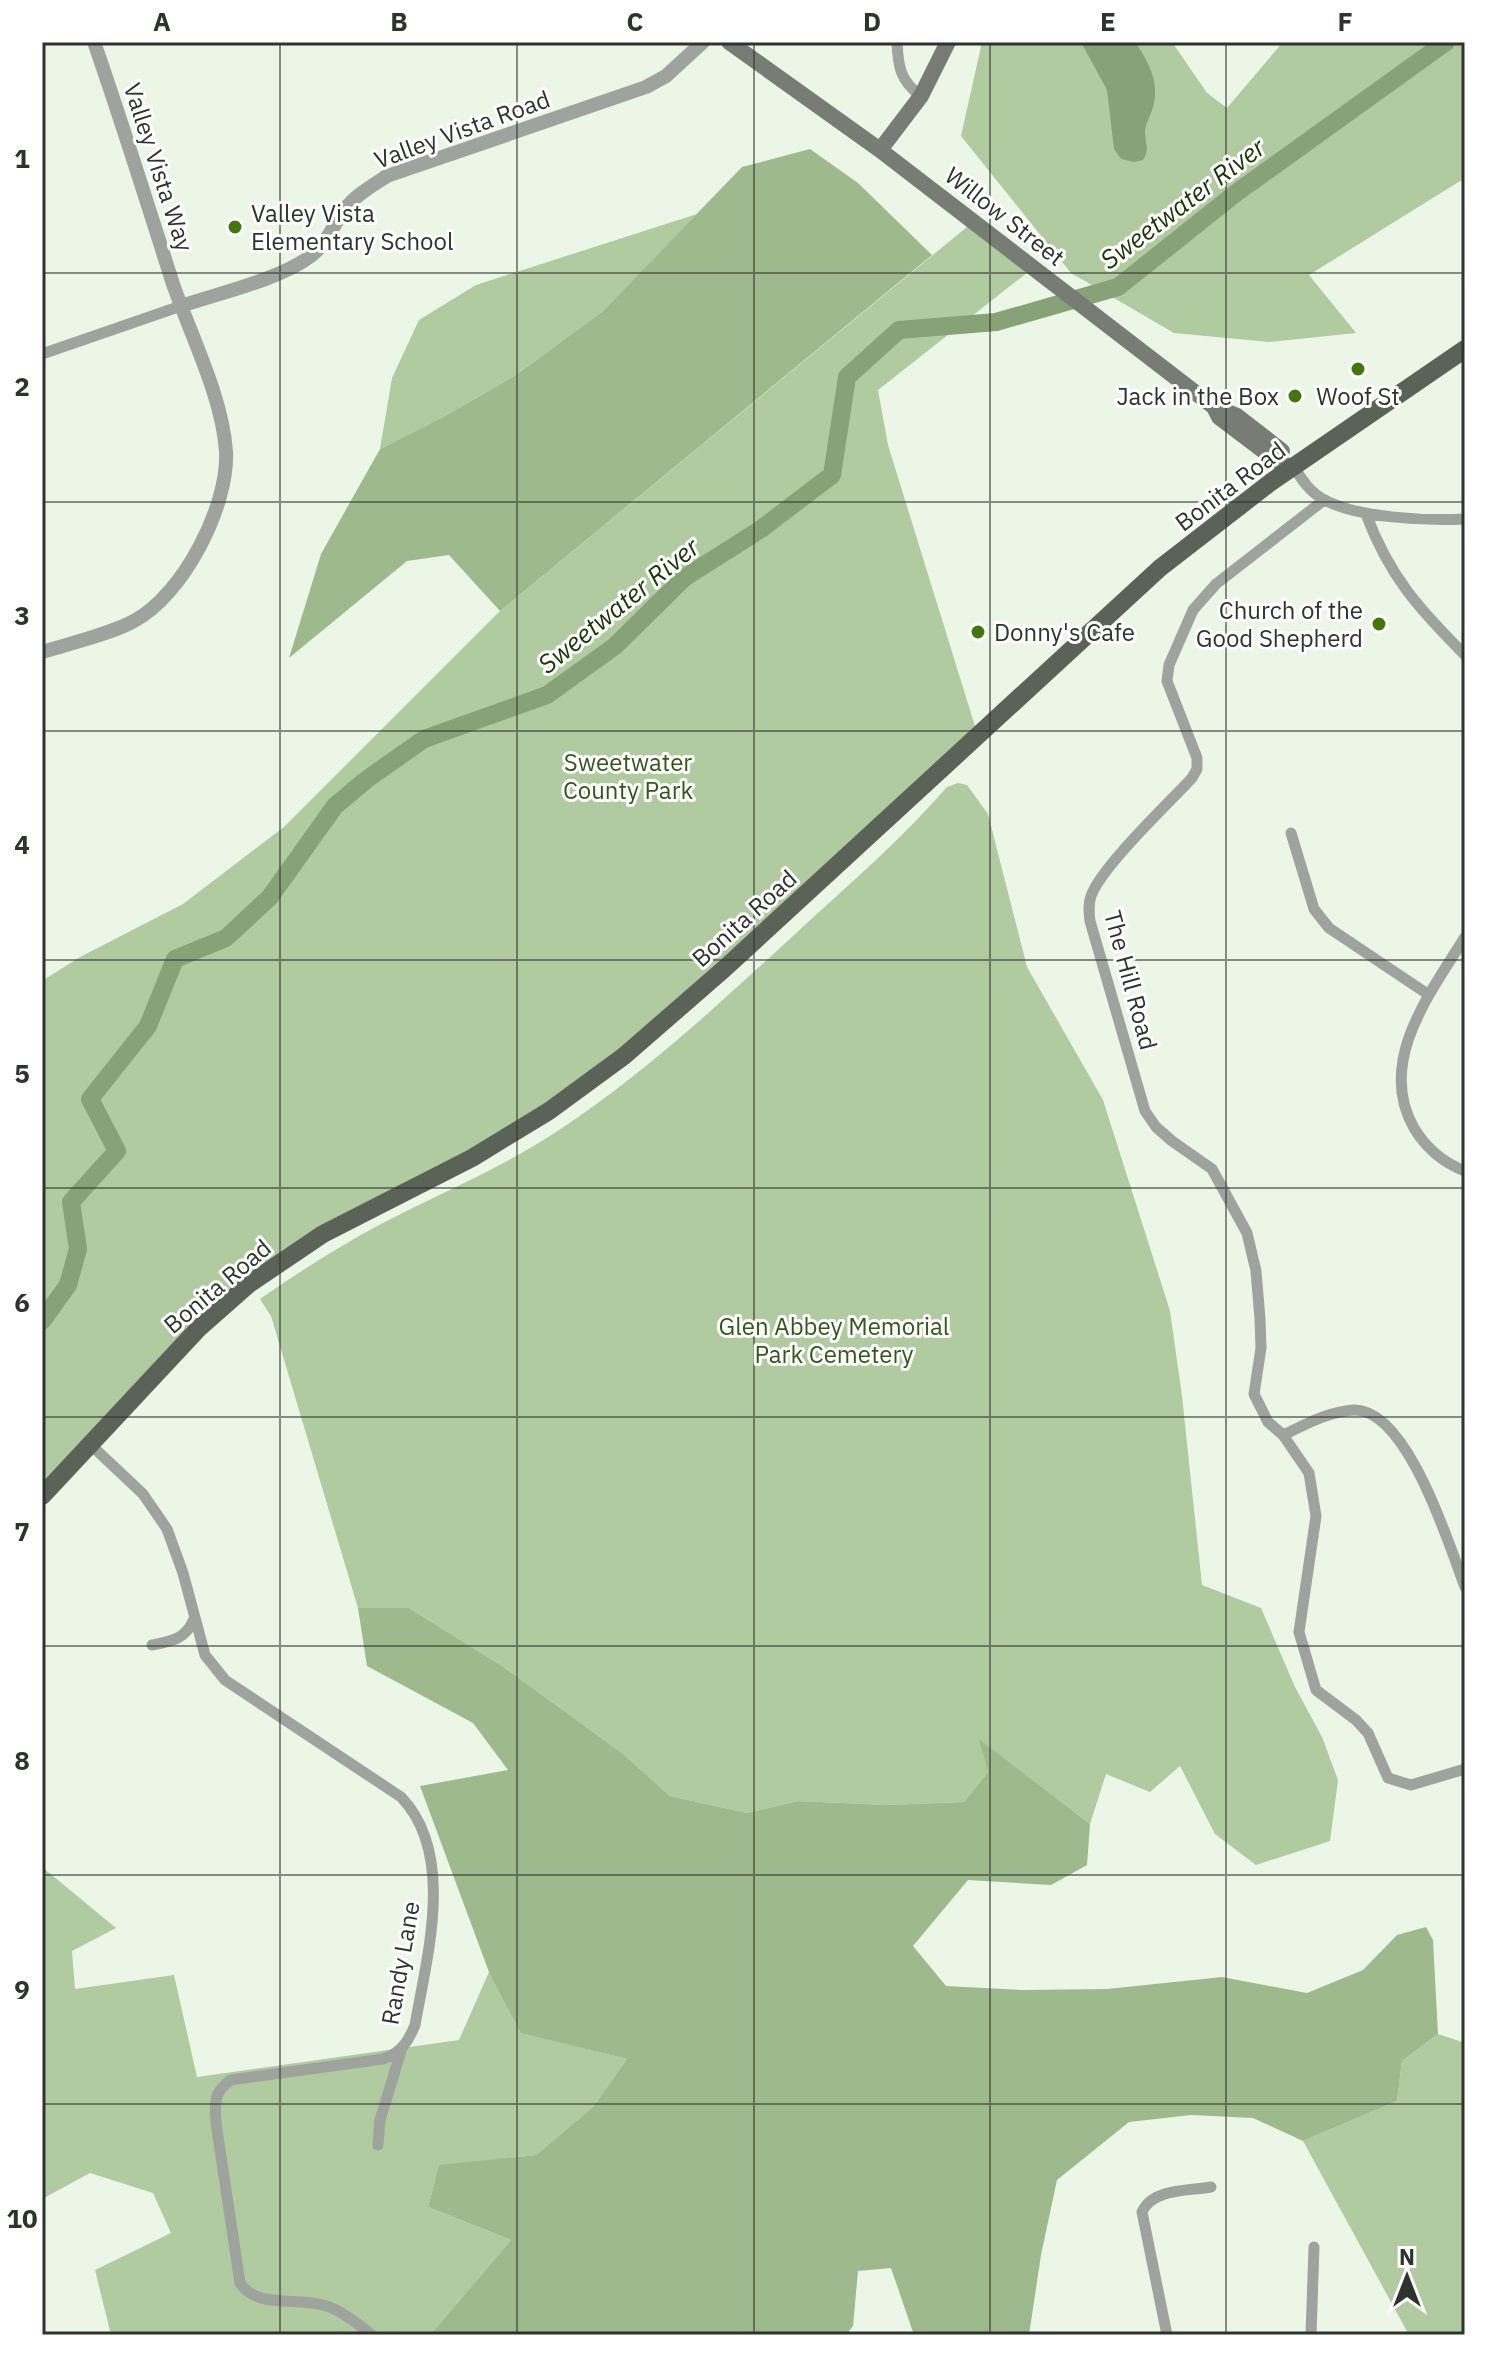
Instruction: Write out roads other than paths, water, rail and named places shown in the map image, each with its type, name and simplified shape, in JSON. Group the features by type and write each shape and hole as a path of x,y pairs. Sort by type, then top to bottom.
{"main road":[{"name":"Willow Street","path":"729,42 922,182 1214,407 1219,417 1281,464 1294,467"},
{"path":"880,150 921,96 948,42"},
{"name":"Bonita Road","path":"42,1496 198,1329 249,1284 334,1227 472,1158 549,1111 624,1056 724,969 1160,568 1294,467 1465,349"}],"street":[{"name":"Valley Vista Way","path":"94,42 181,306"},
{"name":"Valley Vista Road","path":"181,306 294,267 315,253 341,214 360,193 387,176 646,87 666,76 703,42"},
{"path":"897,42 902,78 909,88 921,96"},
{"path":"42,354 181,306 213,389 226,452 221,489 204,540 177,582 135,621 42,652"},
{"path":"1294,467 1306,485 1324,500 1366,514 1465,519"},
{"name":"The Hill Road","path":"1324,500 1216,584 1193,610 1169,665 1167,681 1197,758 1197,769 1106,871 1091,893 1088,906 1145,1111 1156,1127 1172,1141 1212,1169 1247,1233 1256,1271 1260,1319 1261,1348 1254,1394 1268,1422 1283,1435 1309,1473 1316,1516 1299,1632 1316,1690 1368,1733 1388,1778 1411,1785 1465,1769"},
{"path":"1366,514 1389,566 1403,588 1419,609 1465,655"},
{"path":"1291,833 1314,909 1329,928 1429,995"},
{"path":"1464,1170 1442,1158 1425,1143 1412,1124 1401,1092 1403,1056 1429,995 1465,937"},
{"path":"1283,1435 1324,1416 1356,1410 1382,1420 1415,1465 1465,1587"},
{"name":"Randy Lane","path":"91,1445 143,1494 167,1529 183,1573 205,1655 225,1680 401,1797 417,1820 435,1887 434,1913 415,2025 409,2041 394,2055 383,2059 231,2080 219,2089 215,2101 240,2283 246,2293 261,2299 309,2301 327,2306 354,2320 372,2335"},
{"path":"152,1645 176,1641 189,1630 194,1618"},
{"path":"378,2145 380,2120 402,2047"},
{"path":"1167,2335 1142,2212 1146,2203 1158,2195 1211,2187"},
{"path":"1311,2335 1314,2247"}],"waterway":[{"name":"Sweetwater River","path":"42,1321 68,1285 78,1249 71,1202 117,1151 90,1099 148,1026 175,959 226,938 270,897 335,806 424,739 547,695 615,646 684,578 761,529 832,475 847,377 899,330 996,322 1118,287 1236,193 1446,42"}],"place":[{"name":"Valley Vista Elementary School","path":"235,227"},
{"name":"Woof St","path":"1358,369"},
{"name":"Jack in the Box","path":"1295,396"},
{"name":"Church of the Good Shepherd","path":"1379,624"},
{"name":"Donny's Cafe","path":"978,632"}],"park label":[{"name":"Sweetwater County Park","path":"628,776"},
{"name":"Glen Abbey Memorial Park Cemetery","path":"834,1340"}]}
